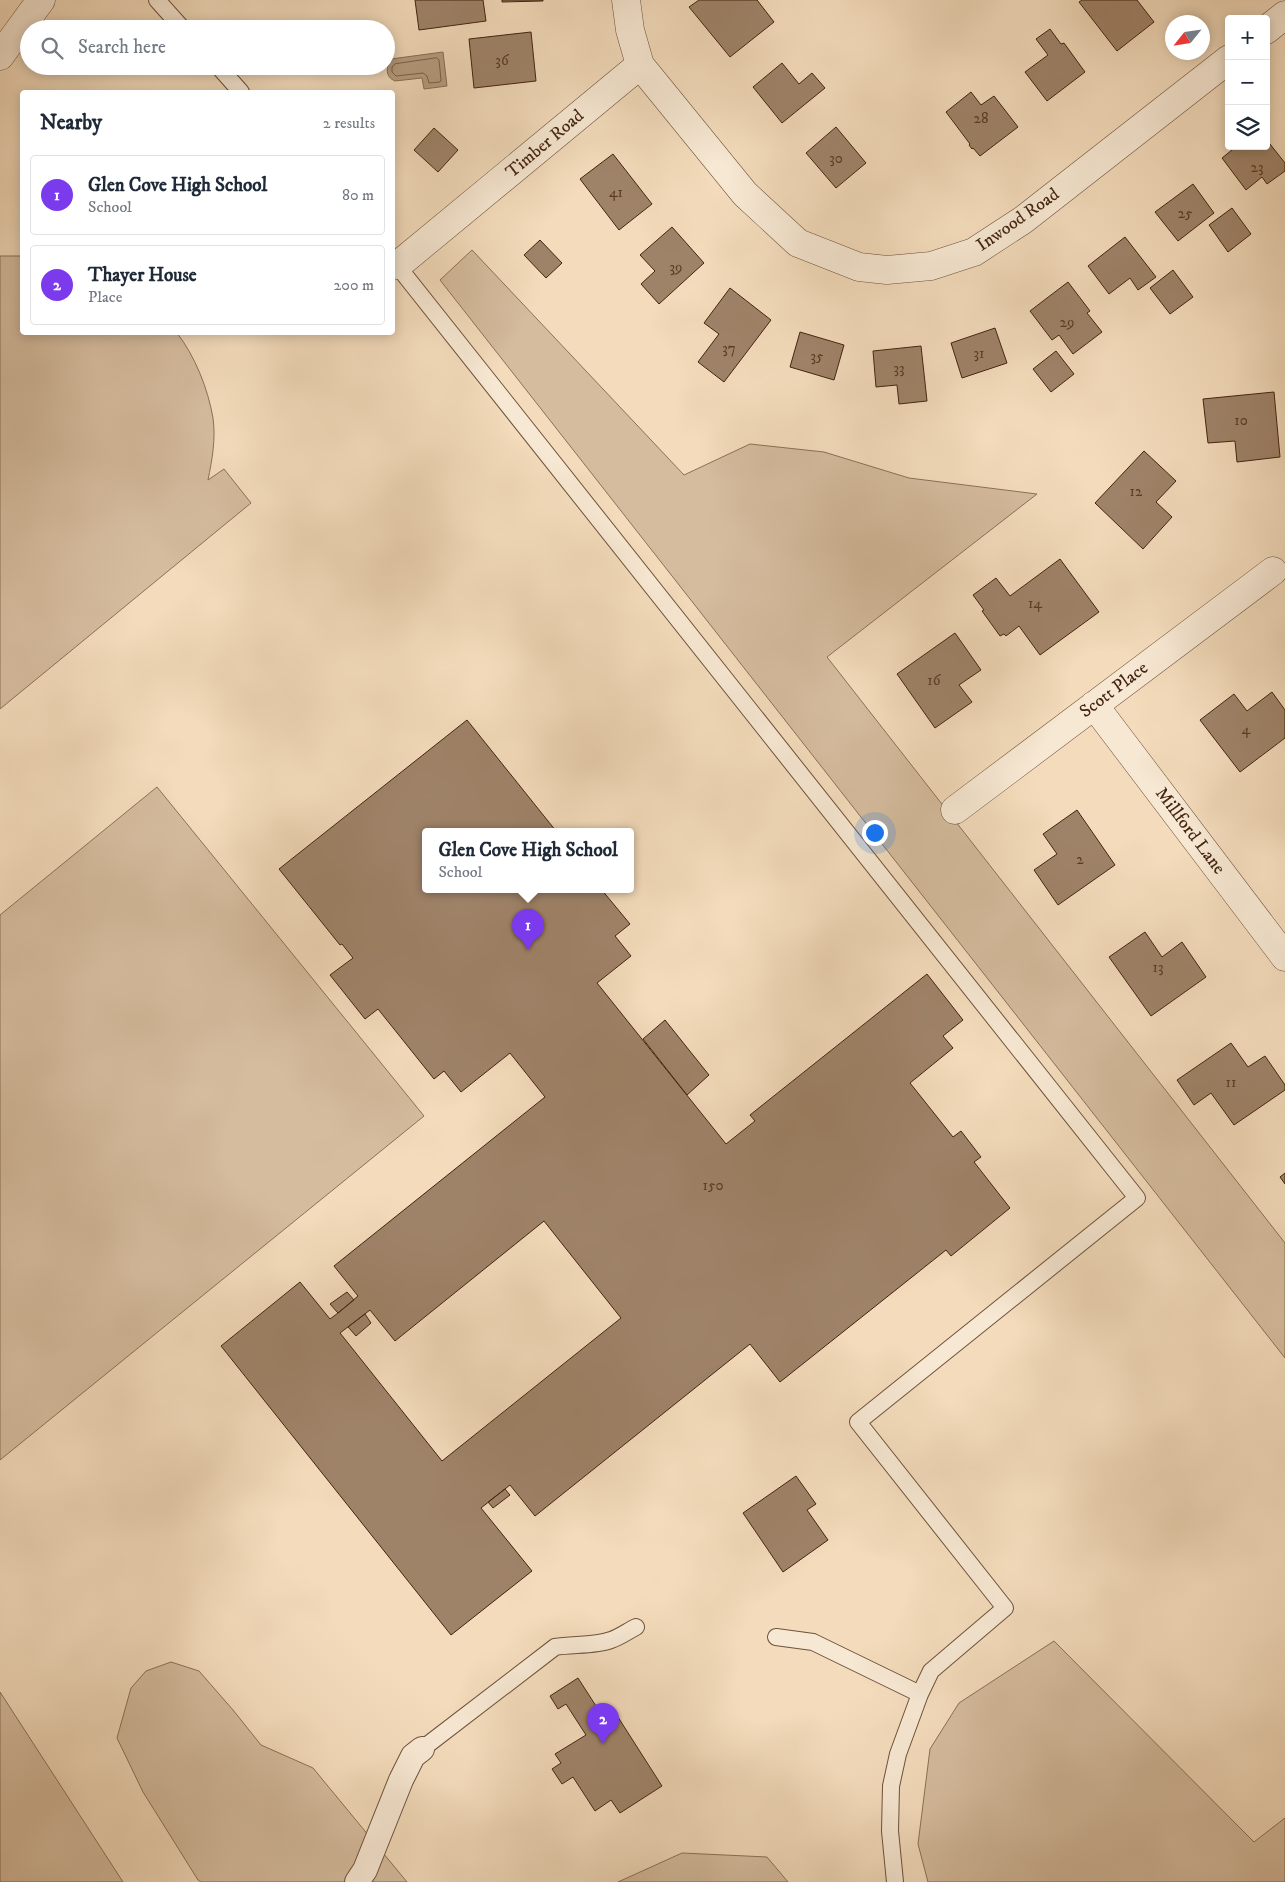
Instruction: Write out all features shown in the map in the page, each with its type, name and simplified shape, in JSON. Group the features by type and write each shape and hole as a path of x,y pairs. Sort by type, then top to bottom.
{"street":[{"path":"26,20 41,0"},
{"path":"626,0 630,30 640,65"},
{"path":"1270,27 1285,16"},
{"path":"0,56 20,29"},
{"name":"Inwood Road","path":"640,65 745,194 798,243 859,267 887,270 931,266 974,252 1023,220 1228,60"},
{"name":"Timber Road","path":"395,262 640,65"},
{"name":"Scott Place","path":"956,810 1273,571"},
{"name":"Millford Lane","path":"1094,705 1285,956"},
{"path":"357,1882 365,1870 400,1780 414,1756 422,1749"}],"lane":[{"path":"157,0 175,20"},
{"path":"226,75 240,90"},
{"path":"395,262 1137,1198 858,1422 1005,1608 931,1671 920,1694 898,1754 891,1786 890,1831 895,1882"},
{"path":"422,1749 555,1648 613,1640 636,1627"},
{"path":"776,1637 813,1642 920,1694"}],"shaded area":[{"path":"472,250 684,475 750,444 824,452 909,478 1037,494 827,657 1285,1243 1285,1358 440,280"},
{"path":"0,256 20,256 20,335 179,335 195,362 211,407 214,442 208,480 224,469 251,503 0,709"},
{"path":"157,787 424,1116 0,1460 0,915"},
{"path":"1054,1641 1254,1842 1285,1818 1285,1882 928,1882 918,1844 930,1749 959,1703"},
{"path":"171,1662 199,1671 261,1745 313,1768 407,1882 201,1882 198,1880 143,1792 117,1738 131,1688 146,1671"},
{"path":"0,1692 123,1882 0,1882"},
{"path":"682,1853 767,1857 788,1882 618,1882"}],"water":[{"path":"443,52 447,86 424,89 422,78 395,81 388,75 395,75 395,58"}],"building":[{"path":"415,0 483,0 486,21 419,30"},
{"path":"502,0 543,0 543,1 502,2"},
{"path":"699,0 757,0 774,22 730,57 689,7"},
{"path":"1082,0 1137,0 1154,22 1117,51 1079,2"},
{"path":"1050,29 1061,44 1064,43 1085,72 1047,101 1025,72 1048,55 1036,39"},
{"path":"531,32 536,81 474,88 469,39"},
{"path":"782,63 799,84 812,73 825,88 782,123 753,87"},
{"path":"971,92 981,105 994,96 1018,127 980,156 972,149 946,112"},
{"path":"836,127 866,163 836,188 806,153"},
{"path":"434,128 458,150 438,172 414,150"},
{"path":"1270,144 1285,163 1285,171 1267,184 1262,177 1246,190 1222,158 1232,150 1270,150"},
{"path":"613,154 652,204 619,230 580,179"},
{"path":"1193,184 1214,213 1178,241 1155,212"},
{"path":"1232,208 1251,234 1228,252 1209,225"},
{"path":"672,227 704,263 659,304 641,284 655,271 640,255"},
{"path":"1125,237 1156,277 1138,290 1130,278 1109,294 1088,266"},
{"path":"540,240 562,263 546,278 524,255"},
{"path":"1173,270 1193,297 1170,314 1150,288"},
{"path":"1068,282 1090,311 1087,313 1102,332 1073,354 1059,335 1052,340 1030,311"},
{"path":"730,288 771,320 724,382 698,362 719,334 704,323"},
{"path":"995,328 1007,363 962,378 951,343"},
{"path":"800,332 844,345 834,380 790,367"},
{"path":"921,346 927,401 899,404 897,385 876,387 873,351"},
{"path":"1056,351 1074,374 1051,392 1033,369"},
{"path":"1274,392 1280,457 1237,462 1235,441 1208,443 1203,399"},
{"path":"1144,451 1176,481 1156,502 1172,517 1143,549 1095,503"},
{"path":"1060,559 1099,612 1040,655 1019,626 1006,636 1004,634 1000,636 973,595 996,578 1010,596"},
{"path":"955,633 981,670 959,685 972,702 935,728 897,674"},
{"path":"1272,692 1285,710 1285,738 1240,772 1200,720 1234,694 1247,711"},
{"path":"467,720 554,828 422,828 422,893 604,893 630,924 615,936 631,956 597,983 726,1144 755,1121 750,1115 927,974 963,1020 943,1036 953,1048 910,1083 953,1137 961,1131 981,1157 974,1162 1010,1208 951,1256 946,1250 780,1382 750,1344 535,1516 510,1485 481,1508 532,1571 451,1635 221,1346 300,1282 330,1319 338,1313 358,1296 334,1266 545,1097 510,1053 461,1092 444,1071 434,1079 378,1009 365,1019 330,975 353,958 342,944 340,945 279,869","holes":["544,1221 621,1318 442,1461 340,1333 370,1310 395,1341"]},
{"path":"1077,810 1115,865 1058,905 1034,870 1057,854 1043,834"},
{"path":"1145,932 1162,957 1182,942 1206,977 1151,1016 1109,957"},
{"path":"665,1020 709,1075 687,1095 643,1039"},
{"path":"1231,1043 1248,1067 1265,1056 1285,1085 1285,1090 1234,1125 1211,1093 1194,1105 1177,1080"},
{"path":"1285,1173 1285,1184 1280,1177"},
{"path":"347,1292 354,1300 338,1313 330,1304"},
{"path":"365,1314 371,1323 356,1336 348,1327"},
{"path":"796,1476 816,1504 807,1510 828,1540 783,1572 743,1513"},
{"path":"505,1489 510,1495 493,1508 488,1502"},
{"path":"578,1678 605,1720 616,1714 662,1786 620,1813 611,1800 595,1811 573,1777 562,1784 552,1769 561,1763 555,1754 586,1735 566,1704 558,1709 550,1696"}],"place":[{"name":"Glen Cove High School","path":"528,950"},
{"name":"Thayer House","path":"603,1744"}]}
